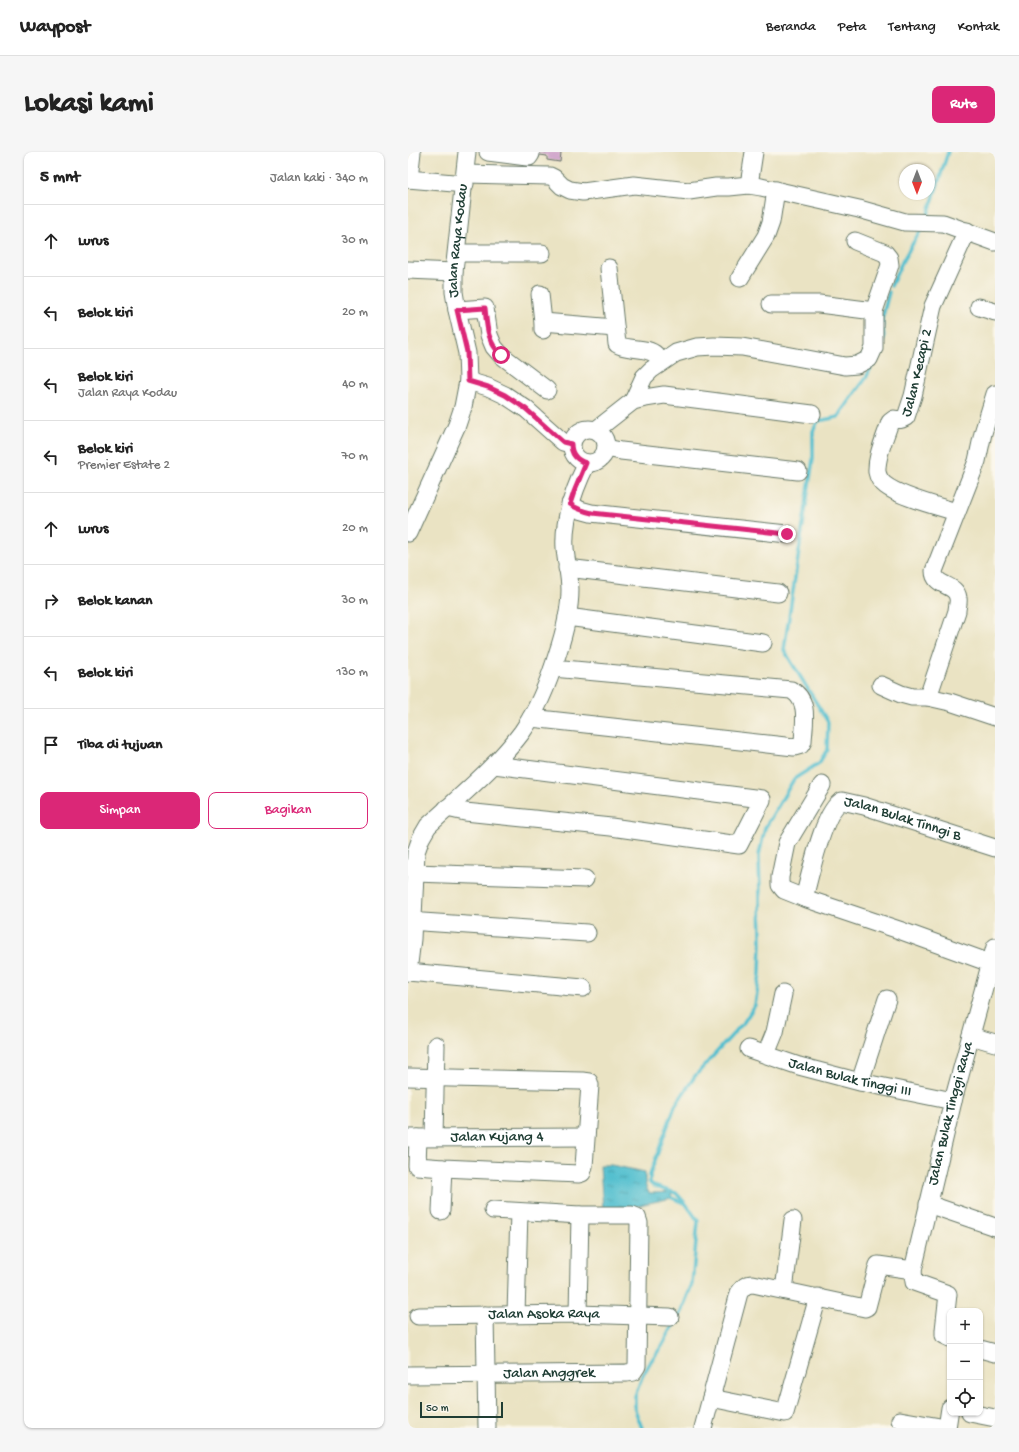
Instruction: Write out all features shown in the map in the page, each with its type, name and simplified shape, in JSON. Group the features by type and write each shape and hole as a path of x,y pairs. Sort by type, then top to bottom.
{"street":[{"path":"412,152 408,179 465,179 550,176 562,186 570,190 583,192 634,185 689,191 716,187 729,188 749,186 776,190 859,209 905,222 943,222 995,242"},
{"name":"Jalan Raya Kodau","path":"408,533 457,425 463,407 468,381 467,352 454,292 454,272 467,152"},
{"path":"488,152 527,157 530,157 531,154"},
{"path":"749,186 754,152"},
{"path":"740,278 766,236 771,222 776,190"},
{"name":"Jalan Kecapi 2","path":"956,512 901,494 885,485 877,474 878,461 890,422 894,419 900,420 906,417 908,412 933,306 967,231"},
{"path":"633,401 644,377 651,370 676,353 697,347 742,347 845,366 858,365 869,360 874,348 874,311 890,265 889,258 885,253 855,241"},
{"path":"457,253 542,253"},
{"path":"609,268 617,344 621,347 647,350 656,354 660,363"},
{"path":"408,270 454,272"},
{"path":"540,294 543,326 616,328"},
{"path":"771,304 819,304 874,311"},
{"path":"457,310 485,308 489,335 494,347 501,355 547,390"},
{"path":"468,381 488,387 505,395 543,423 573,439"},
{"path":"928,697 957,611 958,600 956,592 952,588 937,581 934,575 956,512 977,461 983,433 995,394"},
{"path":"596,430 633,401 664,395 812,414"},
{"path":"585,429 596,430 604,437 606,448 602,458 592,463 586,463 577,459 573,454 573,439 585,429"},
{"path":"606,448 798,471"},
{"path":"583,988 408,972 410,921 416,852 421,838 428,826 494,765 522,732 531,718 553,668 567,618 570,590 565,546 570,504 586,463"},
{"path":"570,504 580,510 592,513 787,534"},
{"path":"567,568 778,593"},
{"path":"567,618 763,643"},
{"path":"531,718 794,747 801,745 803,741 805,710 802,699 791,690 553,668"},
{"path":"881,685 901,694 912,697 928,697 950,702 995,717"},
{"path":"447,808 465,812 612,827 739,845 762,800 494,765"},
{"path":"822,784 787,843 780,877 780,885 784,890 899,930 990,964"},
{"name":"Jalan Bulak Tinngi B","path":"804,898 818,846 825,827 834,807 842,801 864,806 995,848"},
{"path":"415,873 585,879"},
{"path":"410,921 587,933"},
{"name":"Jalan Bulak Tinggi Raya","path":"913,1275 928,1204 953,1101 995,947"},
{"path":"766,1054 775,1032 783,994"},
{"path":"860,1082 887,999"},
{"path":"971,1036 995,1043"},
{"path":"408,1077 436,1078 582,1081 588,1082 590,1085 583,1170 579,1174 443,1168 413,1165 436,1078 436,1045"},
{"name":"Jalan Bulak Tinggi III","path":"749,1049 799,1066 860,1082 953,1101"},
{"name":"Jalan Kujang 4","path":"420,1138 585,1137"},
{"path":"441,1211 443,1168"},
{"path":"928,1204 995,1227"},
{"path":"493,1210 580,1215 632,1215 637,1217 639,1223 638,1316"},
{"path":"516,1314 519,1212"},
{"path":"578,1314 580,1215"},
{"path":"784,1290 794,1220"},
{"path":"703,1428 739,1293 743,1287 748,1284 784,1290 867,1308 878,1265 913,1275 948,1294 944,1330 944,1335 947,1336"},
{"path":"711,1398 785,1413 818,1297"},
{"name":"Jalan Asoka Raya","path":"418,1316 578,1314 670,1317"},
{"path":"485,1315 487,1428"},
{"name":"Jalan Anggrek","path":"408,1375 633,1372 637,1366 638,1316"},
{"path":"983,1350 995,1353"},
{"path":"900,1420 947,1428 949,1416"},
{"path":"983,1416 995,1418"}],"water":[{"path":"600,1165 611,1165 645,1172 646,1186 650,1193 671,1192 672,1198 644,1204 624,1211 603,1209"}],"building":[{"path":"520,152 561,152 560,162 547,160 547,156"}],"waterway":[{"path":"927,218 948,152"},
{"path":"891,286 903,260 922,228"},
{"path":"881,345 884,338 882,319 889,292"},
{"path":"686,1204 676,1193 656,1187 650,1183 650,1174 675,1106 695,1076 744,1022 755,1005 760,974 761,941 759,855 765,828 794,779 819,763 827,750 828,722 784,650 813,459 813,431 818,421 838,417 866,378 873,363"},
{"path":"642,1428 635,1410 635,1396 642,1377 662,1346 682,1310 692,1284 698,1221 686,1204 672,1198"}],"route":[{"path":"501,355 494,347 489,335 485,308 457,310 467,352 468,381 488,387 505,395 526,409 563,442 571,444 573,454 581,462 586,463 570,504 575,508 592,513 787,534"}]}
